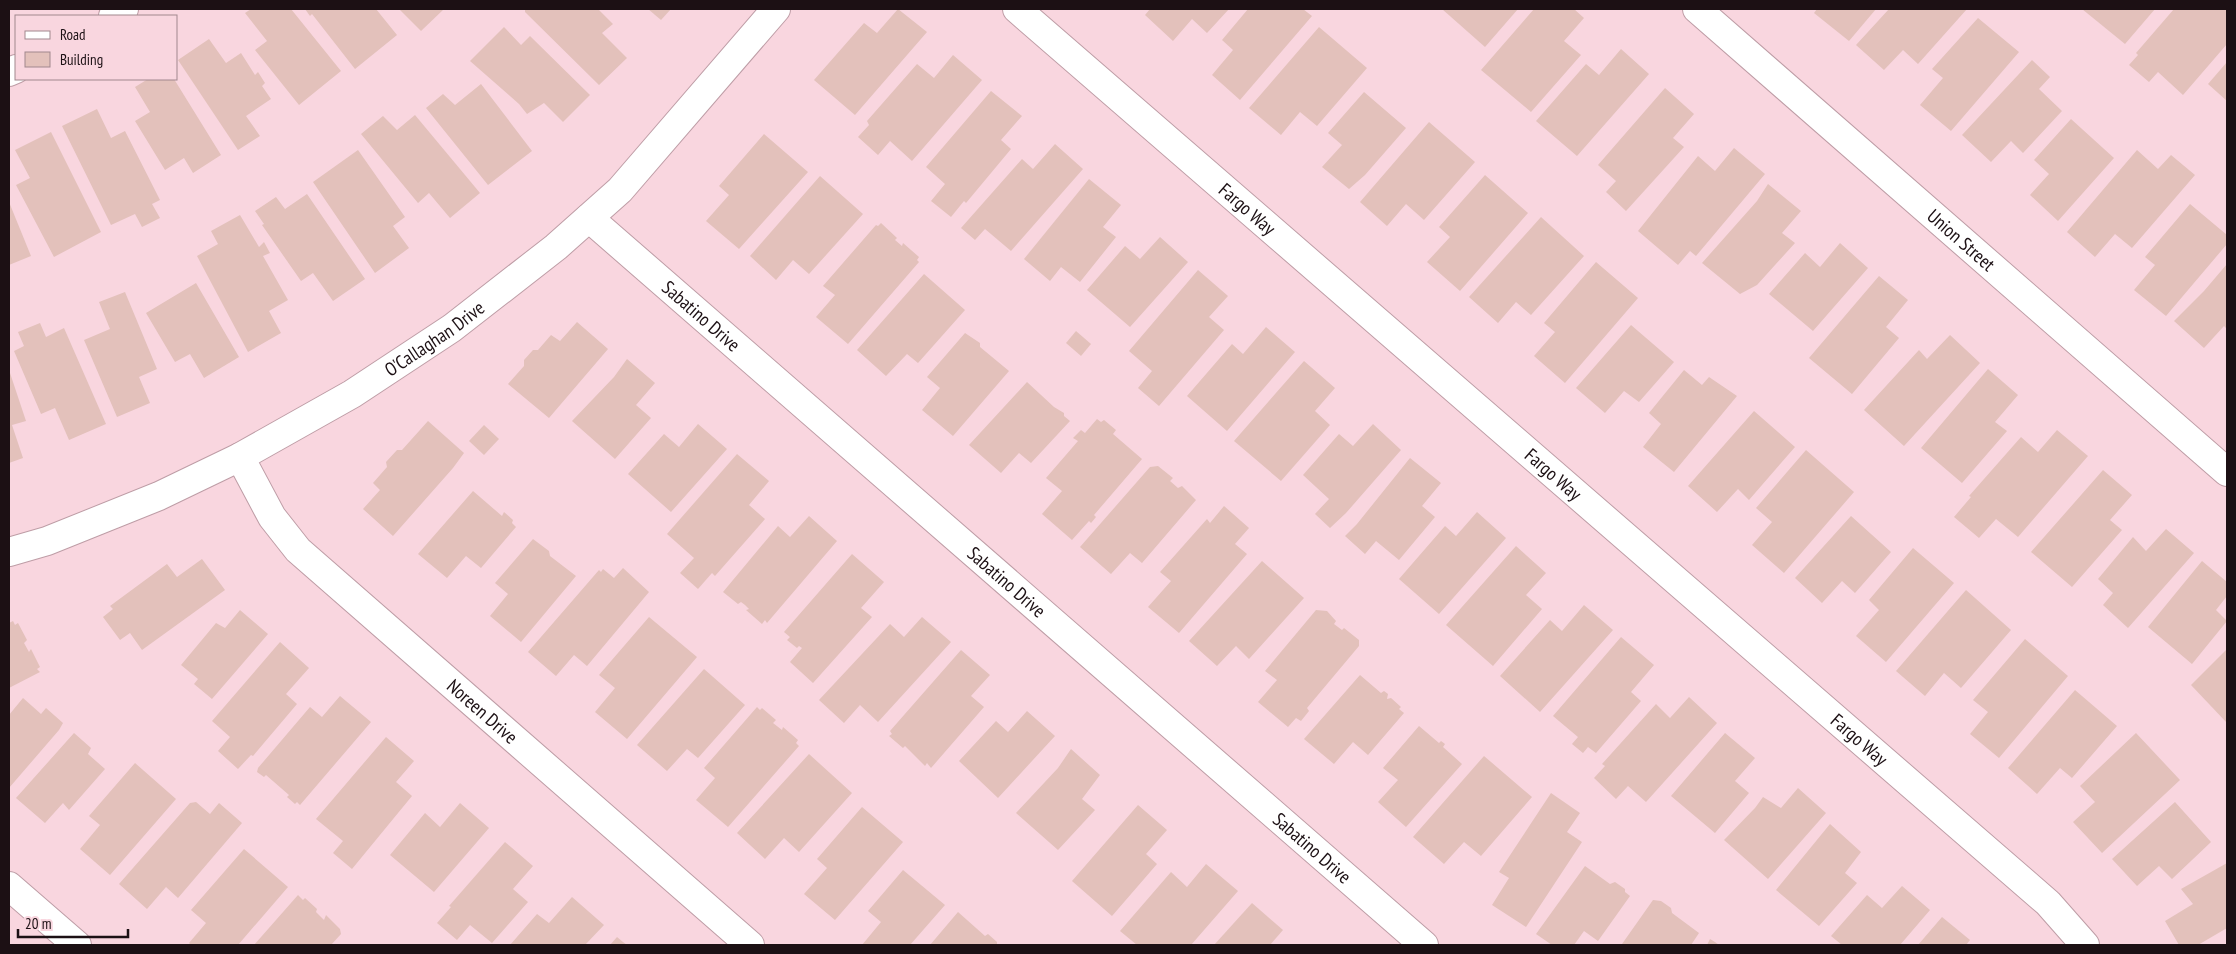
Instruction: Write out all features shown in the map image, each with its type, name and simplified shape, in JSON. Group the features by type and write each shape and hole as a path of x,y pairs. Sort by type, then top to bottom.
{"street":[{"name":"O'Callaghan Drive","path":"9,552 47,541 159,496 240,457 352,394 452,328 556,247 620,190 776,9"},
{"name":"Fargo Way","path":"1017,9 2048,903 2086,945"},
{"name":"Union Street","path":"1697,9 2227,472"},
{"name":"Sabatino Drive","path":"589,218 1424,945"},
{"name":"Noreen Drive","path":"240,457 272,517 298,550 750,945"},
{"path":"9,886 77,945"}],"building":[{"path":"251,9 291,9 341,71 299,105 255,50 267,41 245,13"},
{"path":"305,9 376,9 397,35 355,69 312,14 310,16"},
{"path":"399,9 444,9 421,31"},
{"path":"525,9 598,9 613,24 602,33 627,58 599,85 525,12"},
{"path":"648,9 671,9 661,20"},
{"path":"898,9 927,32 855,115 814,80 864,23 877,33"},
{"path":"1150,9 1229,9 1207,33 1192,19 1173,41 1145,15"},
{"path":"1248,9 1303,9 1312,16 1240,100 1212,75 1233,50 1222,40"},
{"path":"1442,9 1518,9 1485,47"},
{"path":"1534,9 1574,9 1584,18 1564,41 1581,55 1531,112 1481,70"},
{"path":"1817,9 1876,9 1849,41 1814,13"},
{"path":"1889,9 1967,9 1918,64 1903,50 1884,70 1856,45"},
{"path":"2082,9 2155,9 2125,44"},
{"path":"2174,9 2227,9 2227,44 2183,95 2158,72 2149,82 2129,65 2138,55 2136,53"},
{"path":"1978,18 2019,52 1951,131 1920,105 1943,78 1932,69"},
{"path":"504,27 521,45 530,36 590,95 563,122 544,103 527,114 519,104 470,61"},
{"path":"1319,27 1367,68 1317,126 1300,112 1281,135 1249,108"},
{"path":"209,39 226,63 241,53 255,75 258,72 265,83 262,86 271,99 246,116 260,136 238,150 178,60"},
{"path":"1621,49 1649,74 1577,156 1536,121 1586,64 1599,75"},
{"path":"953,55 982,80 912,161 890,141 878,155 858,137 869,125 867,121 917,64 934,78"},
{"path":"2032,60 2050,77 2039,89 2062,111 2023,153 2011,141 1991,162 1962,135"},
{"path":"2227,62 2227,101 2208,84"},
{"path":"146,80 175,80 221,155 193,173 184,158 165,170 135,121 150,112 135,87"},
{"path":"481,84 532,151 488,185 426,108 443,94 455,105"},
{"path":"1665,88 1694,114 1673,138 1684,147 1626,211 1606,192 1616,181 1598,165"},
{"path":"991,91 1022,116 1001,140 1011,149 966,203 964,201 951,217 931,201 945,184 926,167"},
{"path":"1364,92 1406,128 1365,175 1349,189 1322,167 1342,145 1328,133"},
{"path":"97,109 111,138 125,131 160,200 152,204 160,218 142,227 135,214 111,225 62,126"},
{"path":"415,115 480,193 450,218 429,193 418,203 361,134 383,116 397,130"},
{"path":"2071,119 2114,158 2058,221 2030,195 2049,174 2034,160"},
{"path":"1429,122 1475,162 1424,220 1406,204 1387,226 1360,202"},
{"path":"51,132 101,232 54,257 16,185 30,178 15,150"},
{"path":"764,134 808,172 739,249 706,221 729,195 719,186"},
{"path":"1055,144 1083,169 1011,251 985,229 975,240 961,228 1022,159 1033,169"},
{"path":"1734,148 1765,174 1696,256 1690,251 1678,265 1638,231 1698,156 1715,171"},
{"path":"358,150 405,217 393,226 409,248 375,273 313,182"},
{"path":"2137,150 2158,169 2171,155 2195,175 2132,248 2115,234 2095,257 2067,232"},
{"path":"1485,175 1528,213 1460,291 1427,262 1450,237 1439,227"},
{"path":"820,176 863,214 809,274 793,260 776,280 750,256"},
{"path":"1089,179 1121,205 1103,227 1116,237 1080,282 1061,267 1050,281 1024,259"},
{"path":"1768,184 1801,211 1782,233 1795,243 1757,285 1740,294 1702,263 1757,201"},
{"path":"307,194 365,279 333,301 313,273 301,281 262,225 264,224 255,211 276,197 285,209"},
{"path":"9,202 31,256 9,265"},
{"path":"2190,204 2227,235 2227,244 2166,316 2134,290 2155,265 2145,257"},
{"path":"240,215 259,247 264,242 270,253 263,256 288,300 269,311 281,333 248,352 197,256 218,244 211,231"},
{"path":"1541,217 1584,256 1531,315 1516,302 1498,323 1469,297"},
{"path":"881,223 897,238 895,240 902,246 903,243 919,257 917,260 919,262 848,344 816,317 835,295 823,286 876,225 878,226"},
{"path":"1160,237 1188,262 1130,327 1087,290 1125,246 1140,259"},
{"path":"1840,243 1868,268 1813,331 1769,294 1805,253 1820,267"},
{"path":"1596,262 1638,298 1565,383 1534,356 1555,332 1544,323"},
{"path":"2227,264 2227,329 2224,326 2204,348 2174,321 2204,291"},
{"path":"1198,270 1228,296 1209,317 1224,330 1159,406 1138,388 1152,371 1129,351"},
{"path":"924,274 965,310 918,363 907,354 886,376 857,350"},
{"path":"1879,276 1908,300 1886,327 1899,338 1852,394 1809,358"},
{"path":"196,283 239,357 204,378 190,354 175,362 146,313"},
{"path":"125,292 157,369 139,377 150,403 117,417 84,340 110,329 99,302"},
{"path":"577,322 608,349 549,418 508,384 524,366 524,360 533,350 538,350 551,335 560,341"},
{"path":"40,323 46,337 64,328 106,424 69,440 55,408 41,414 14,351 24,346 18,332"},
{"path":"1631,325 1674,362 1639,402 1624,391 1605,413 1576,388"},
{"path":"1266,327 1295,352 1227,431 1187,396 1232,344 1243,354"},
{"path":"1076,331 1091,344 1081,356 1066,343"},
{"path":"965,333 980,343 980,347 1009,371 953,436 922,410 940,388 927,377"},
{"path":"1950,335 1980,363 1904,446 1864,410 1919,350 1927,359"},
{"path":"627,359 655,383 636,405 651,418 615,459 572,421 614,377"},
{"path":"1304,361 1335,388 1315,411 1330,425 1281,481 1234,441"},
{"path":"1988,369 2018,395 1995,422 2007,431 1962,483 1921,448"},
{"path":"9,370 26,421 12,425 23,458 9,463"},
{"path":"1684,370 1702,385 1709,377 1737,396 1674,472 1643,447 1661,424 1649,413"},
{"path":"1027,382 1054,407 1064,413 1064,416 1070,421 1031,463 1019,453 1001,473 969,445"},
{"path":"1754,411 1795,447 1749,500 1738,489 1717,512 1688,486"},
{"path":"1097,419 1101,422 1104,420 1116,430 1113,434 1142,459 1094,515 1096,517 1091,523 1089,521 1072,540 1042,514 1062,491 1046,478 1078,441 1073,438 1081,430 1085,433"},
{"path":"428,421 464,453 393,536 363,509 380,490 373,483 387,467 386,462 397,450 402,450"},
{"path":"698,424 727,449 671,512 628,474 664,434 679,447"},
{"path":"1373,424 1401,450 1346,513 1330,528 1315,514 1329,499 1303,475 1339,434 1353,446"},
{"path":"484,425 499,439 484,455 469,441"},
{"path":"2057,430 2088,456 2018,537 1996,519 1979,538 1954,517 1971,497 1969,496 2021,437 2038,452"},
{"path":"1806,450 1854,492 1784,573 1752,545 1772,522 1756,508"},
{"path":"737,454 769,481 749,505 765,519 715,576 712,573 698,589 680,573 694,558 667,534"},
{"path":"1410,458 1441,483 1422,506 1435,517 1399,560 1376,541 1365,554 1345,536 1357,524"},
{"path":"1158,466 1173,478 1170,481 1178,488 1182,486 1196,500 1142,563 1130,553 1111,574 1080,547 1150,467"},
{"path":"2103,470 2132,495 2110,520 2122,530 2072,587 2031,552"},
{"path":"473,491 502,516 504,512 513,520 512,523 516,527 481,568 466,556 447,578 418,554"},
{"path":"1224,506 1249,528 1235,544 1247,554 1179,633 1148,607 1171,581 1160,572 1207,519 1210,523"},
{"path":"1477,512 1506,538 1439,614 1399,579 1445,526 1456,536"},
{"path":"809,516 837,541 767,623 765,620 762,624 746,610 749,609 745,605 741,602 738,604 723,592 778,526 790,537"},
{"path":"1851,516 1891,552 1855,593 1842,581 1822,603 1795,578"},
{"path":"2166,529 2194,553 2128,628 2103,605 2113,593 2098,579 2133,537 2146,551"},
{"path":"533,539 549,551 550,556 576,576 521,642 490,616 508,594 495,583"},
{"path":"1516,546 1546,573 1526,595 1542,609 1493,666 1446,625"},
{"path":"1913,548 1954,583 1886,662 1856,636 1879,610 1869,600"},
{"path":"852,554 884,582 861,608 872,617 813,683 790,662 802,648 799,646 797,648 787,640 790,637 784,632"},
{"path":"202,559 225,590 142,650 130,633 120,640 103,617 113,609 110,606 167,564 177,577"},
{"path":"1262,561 1304,598 1249,659 1236,646 1217,666 1189,641"},
{"path":"2202,561 2227,582 2227,596 2216,610 2227,621 2192,664 2148,627"},
{"path":"623,568 649,592 587,666 574,655 556,676 528,652 599,570 601,572 603,569 614,578"},
{"path":"1966,590 2011,630 1961,688 1944,673 1925,696 1896,671"},
{"path":"1584,605 1613,630 1540,712 1500,676 1550,620 1562,631"},
{"path":"240,610 268,634 212,699 194,684 198,679 181,665 216,623 225,628"},
{"path":"1316,610 1327,611 1336,621 1334,624 1342,630 1344,628 1359,640 1359,646 1307,708 1309,711 1301,721 1296,718 1288,727 1258,702 1277,680 1265,671"},
{"path":"649,617 697,657 627,739 595,712 615,688 599,675"},
{"path":"922,617 951,642 878,722 860,705 844,723 819,700 890,624 904,637"},
{"path":"13,621 15,625 18,623 27,640 24,643 29,652 31,649 40,667 37,669 40,672 9,688 9,623"},
{"path":"1621,637 1654,665 1631,692 1641,701 1596,753 1588,747 1583,753 1572,744 1578,737 1553,716"},
{"path":"2025,639 2068,676 1999,758 1970,734 1988,712 1973,700"},
{"path":"280,642 309,668 286,694 297,704 253,756 251,755 238,769 218,751 230,737 212,721"},
{"path":"2227,649 2227,723 2191,685"},
{"path":"961,650 990,675 971,696 984,707 931,768 927,763 925,766 905,746 903,748 889,736 892,734 890,731"},
{"path":"704,669 745,705 698,758 687,749 667,771 637,745"},
{"path":"1360,675 1381,693 1384,691 1388,694 1387,699 1391,698 1401,707 1399,709 1404,713 1368,755 1353,742 1334,764 1304,739"},
{"path":"2075,690 2117,726 2072,778 2060,768 2037,794 2008,768"},
{"path":"340,696 371,722 300,805 297,802 295,804 287,797 289,795 266,775 264,777 257,772 258,768 310,707 322,717"},
{"path":"1689,697 1717,723 1646,802 1628,786 1616,799 1594,778 1605,766 1602,764 1656,704 1670,718"},
{"path":"23,698 41,714 46,708 63,723 9,788 9,715"},
{"path":"757,707 760,710 762,708 776,720 773,723 782,730 783,727 798,740 796,743 799,746 728,827 696,800 715,778 704,768"},
{"path":"1027,711 1055,736 998,798 959,761 996,721 1008,732"},
{"path":"1419,726 1439,743 1441,741 1445,744 1443,747 1462,764 1406,827 1378,802 1398,780 1383,768"},
{"path":"74,733 91,748 88,754 105,769 69,810 63,803 45,823 16,798"},
{"path":"1725,733 1755,758 1735,781 1749,793 1715,833 1671,796"},
{"path":"2136,733 2180,780 2102,853 2073,822 2095,802 2080,786"},
{"path":"386,737 414,761 396,782 412,796 352,869 333,853 343,841 316,819"},
{"path":"1071,749 1100,775 1082,799 1095,810 1058,850 1016,813 1058,768"},
{"path":"809,754 852,793 799,852 784,838 765,859 737,833"},
{"path":"1484,756 1532,797 1481,856 1464,842 1444,864 1413,837"},
{"path":"135,763 176,799 110,875 80,849 100,825 89,816"},
{"path":"1798,788 1826,813 1768,879 1724,840 1763,797 1781,808"},
{"path":"1551,793 1580,813 1567,832 1582,842 1526,927 1492,905 1509,878 1499,872"},
{"path":"196,802 210,814 219,803 242,823 178,898 166,887 147,909 119,884 190,803"},
{"path":"2175,802 2211,842 2172,879 2159,866 2137,886 2112,859"},
{"path":"460,803 489,828 434,892 390,855 425,813 440,827"},
{"path":"1138,805 1167,830 1146,854 1157,864 1112,916 1072,881"},
{"path":"862,807 903,842 835,920 804,894 827,868 817,859"},
{"path":"1830,824 1861,852 1845,873 1857,883 1819,926 1776,890"},
{"path":"505,842 533,866 513,889 528,902 492,943 470,925 457,940 437,923 451,907 449,906"},
{"path":"244,849 288,887 238,945 191,945 189,943 206,923 191,910"},
{"path":"2227,863 2227,928 2198,945 2179,945 2165,921 2193,904 2181,889"},
{"path":"1206,864 1238,891 1191,945 1137,945 1120,931 1171,872 1187,887"},
{"path":"1585,866 1610,884 1615,882 1625,889 1625,892 1630,896 1598,941 1584,931 1574,945 1552,945 1536,934"},
{"path":"903,870 945,905 910,945 862,945 881,922 868,911"},
{"path":"1902,886 1930,910 1900,945 1842,945 1831,936 1867,895 1882,908"},
{"path":"298,895 303,900 305,898 317,909 316,912 324,920 326,915 340,929 341,934 331,945 254,945"},
{"path":"572,897 604,925 585,945 510,945 537,914 549,923"},
{"path":"1653,900 1661,901 1671,908 1672,913 1699,933 1691,945 1622,944"},
{"path":"1252,903 1283,930 1270,945 1214,945"},
{"path":"958,912 985,936 988,934 997,942 997,945 930,945"},
{"path":"1942,917 1970,940 1966,945 1918,945"},
{"path":"617,937 623,942 627,945 610,945"},
{"path":"1710,939 1715,942 1719,945 1707,945"}]}
